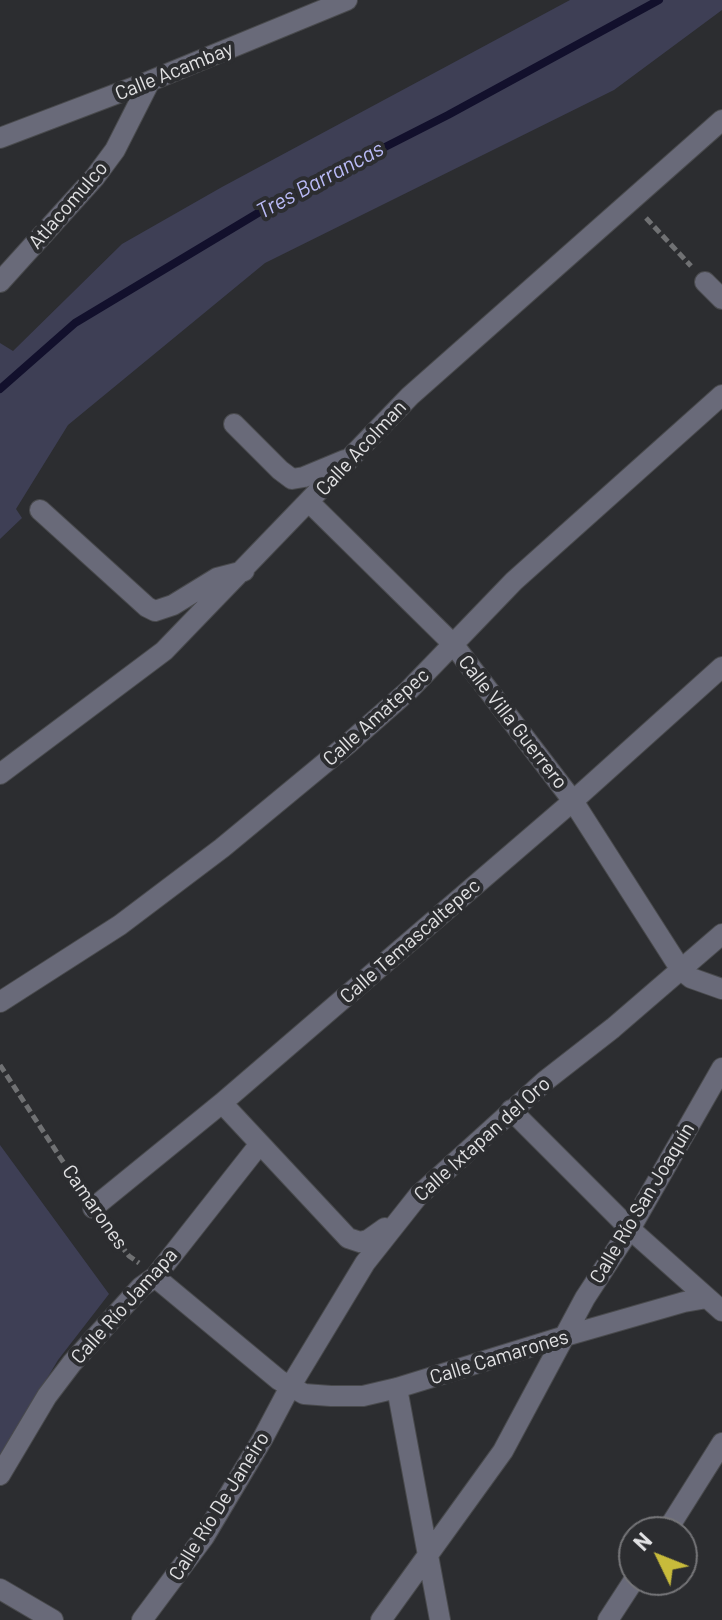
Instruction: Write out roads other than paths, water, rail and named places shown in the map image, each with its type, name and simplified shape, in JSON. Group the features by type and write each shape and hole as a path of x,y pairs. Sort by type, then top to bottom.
{"street":[{"name":"Calle Acambay","path":"0,138 150,81 347,0"},
{"name":"Atlacomulco","path":"0,282 95,177 115,150 150,81"},
{"name":"Calle Acolman","path":"0,774 164,651 410,396 722,120"},
{"path":"705,282 722,299"},
{"name":"Calle Amatepec","path":"0,1002 120,925 222,848 361,733 408,691 514,581 722,395"},
{"path":"234,424 292,479 354,456"},
{"name":"Calle Villa Guerrero","path":"310,503 453,644 573,801 681,970"},
{"path":"40,510 155,611 173,605 217,578 244,571"},
{"name":"Calle Temascaltepec","path":"93,1208 222,1103 573,801 722,667"},
{"name":"Calle Ixtapan del Oro","path":"290,1387 365,1263 418,1196 511,1110 722,934"},
{"path":"681,970 691,978 722,989"},
{"name":"Calle Río San Joaquín","path":"429,1554 503,1451 562,1337 630,1229 722,1068"},
{"path":"222,1103 348,1238 360,1242 368,1240 399,1219"},
{"path":"511,1110 630,1229 715,1304"},
{"name":"Calle Río Jamapa","path":"0,1475 56,1385 141,1287 155,1277 259,1145"},
{"path":"155,1277 290,1387"},
{"name":"Calle Camarones","path":"290,1387 304,1394 363,1396 684,1302 715,1304"},
{"name":"Calle Río De Janeiro","path":"142,1620 204,1537 290,1387"},
{"path":"397,1388 440,1620"},
{"path":"676,1516 722,1443"},
{"path":"381,1620 429,1554"},
{"path":"0,1589 53,1620"},
{"path":"608,1620 624,1596"}],"waterway":[{"name":"Tres Barrancas","path":"0,389 75,323 273,204 448,115 659,0"}]}
